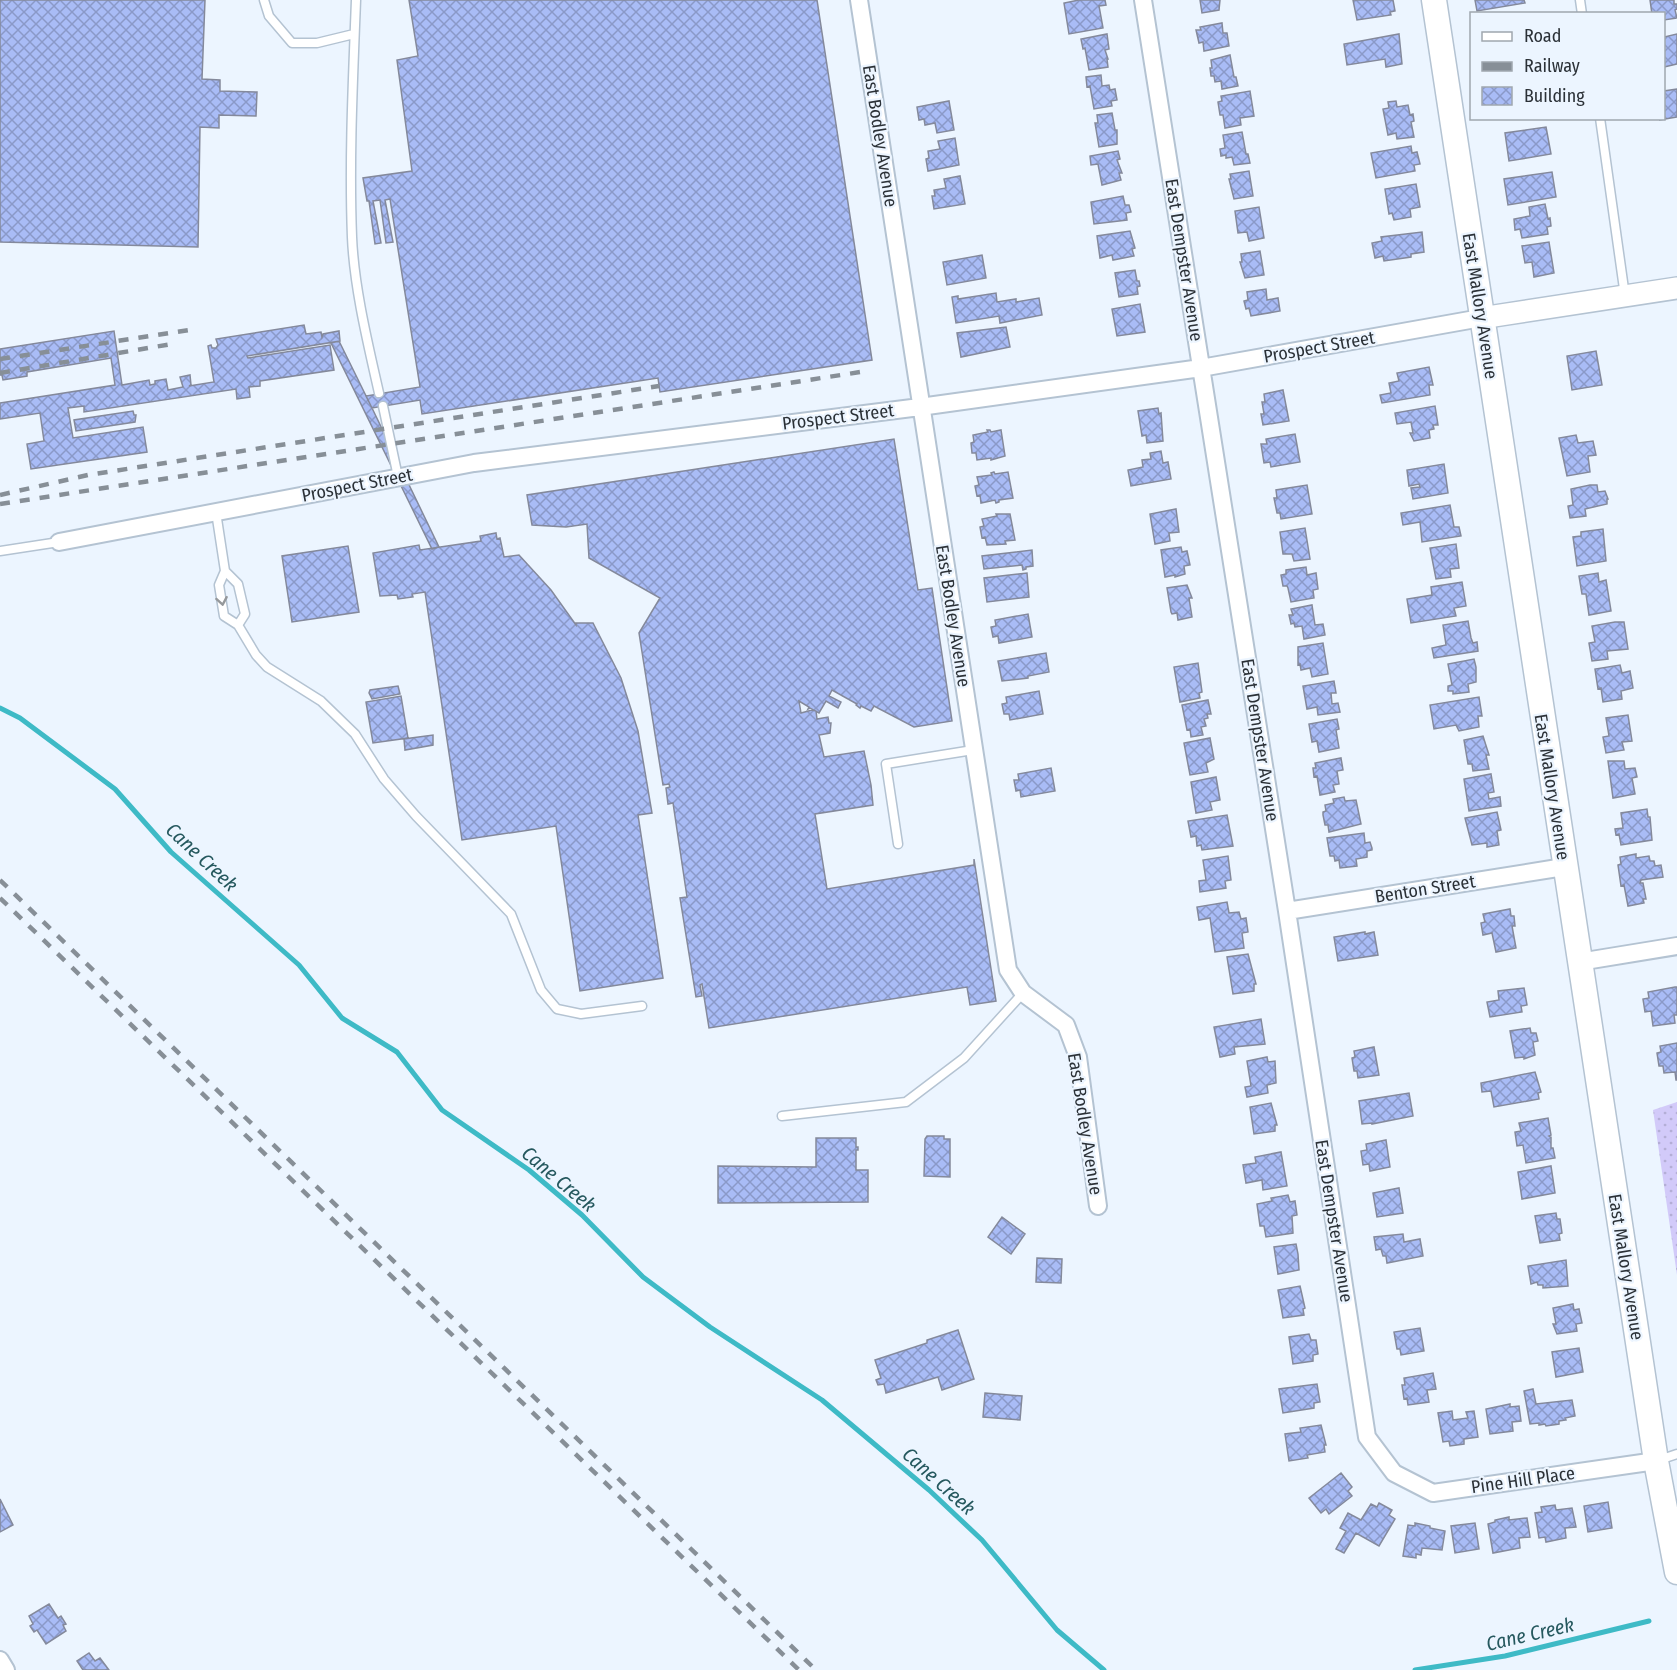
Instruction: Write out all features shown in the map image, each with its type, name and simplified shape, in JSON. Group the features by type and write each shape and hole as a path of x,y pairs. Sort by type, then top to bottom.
{"main road":[{"name":"East Mallory Avenue","path":"1434,0 1579,962 1666,1458 1677,1572"}],"street":[{"name":"East Bodley Avenue","path":"859,0 1008,970 1023,993 1066,1025 1077,1057 1098,1206"},
{"name":"East Dempster Avenue","path":"1143,0 1287,911 1367,1437 1394,1473"},
{"name":"Prospect Street","path":"59,542 474,463 920,407 1201,368 1481,318 1677,288"},
{"name":"Benton Street","path":"1287,911 1564,867"},
{"path":"1579,962 1677,946"},
{"name":"Pine Hill Place","path":"1394,1473 1433,1493 1666,1458"},
{"path":"0,1660 6,1670"}],"lane":[{"path":"264,0 269,16 292,43 317,43 354,34"},
{"path":"356,0 352,238 363,322 379,393"},
{"path":"1600,120 1625,296"},
{"path":"383,406 398,477"},
{"path":"216,512 225,571 219,585 224,616 238,625 256,655 267,667 321,701 355,734 384,779 416,816 511,914 541,990 557,1009 581,1014 642,1006"},
{"name":"Prospect Street","path":"0,551 59,542"},
{"path":"225,571 238,584 245,614 238,625"},
{"path":"898,844 886,764 974,750"},
{"path":"782,1116 906,1102 964,1058 1023,993"}],"shaded area":[{"path":"1677,1102 1677,1275 1653,1110"}],"building":[{"path":"0,0 205,0 202,79 220,80 220,91 257,92 256,116 219,115 219,128 200,127 198,247 0,242"},
{"path":"409,0 817,0 872,360 660,392 658,378 422,414 420,400 372,408 366,396 420,387 390,199 385,200 393,242 386,243 380,200 373,201 381,243 375,244 363,178 412,171 397,60 418,56"},
{"path":"1079,0 1105,0 1106,5 1099,6 1103,28 1069,34 1064,3"},
{"path":"1200,0 1220,0 1219,10 1202,13"},
{"path":"1353,0 1393,0 1395,11 1390,12 1391,15 1357,20"},
{"path":"1475,0 1524,0 1525,3 1477,11"},
{"path":"1650,0 1674,0 1674,4 1677,4 1675,10 1677,18 1665,20 1665,12 1652,12"},
{"path":"1222,23 1223,33 1227,33 1229,46 1204,51 1203,42 1199,43 1196,30 1201,30 1200,27"},
{"path":"1107,34 1109,49 1105,50 1108,67 1089,70 1081,39"},
{"path":"1399,34 1402,64 1386,67 1385,59 1347,65 1344,44"},
{"path":"1677,34 1677,64 1665,67 1665,37"},
{"path":"1230,55 1238,86 1222,89 1221,81 1215,82 1214,76 1211,76 1211,60"},
{"path":"1101,75 1102,86 1109,85 1110,90 1115,89 1117,100 1111,101 1112,106 1094,109 1086,77"},
{"path":"1677,89 1677,117 1665,119 1665,91"},
{"path":"1250,91 1254,116 1240,118 1241,125 1225,128 1218,102 1222,101 1221,96"},
{"path":"949,101 954,130 937,133 935,123 925,125 924,119 919,120 917,107"},
{"path":"1396,101 1397,107 1408,105 1410,115 1413,114 1414,121 1411,122 1414,137 1397,139 1396,133 1388,135 1383,109 1389,108 1388,102"},
{"path":"1112,113 1115,130 1117,130 1117,144 1099,147 1095,123 1098,123 1097,115"},
{"path":"1546,127 1551,154 1509,161 1505,133"},
{"path":"1242,132 1250,163 1234,165 1232,157 1221,156 1220,149 1225,148 1223,135"},
{"path":"955,138 959,165 928,171 926,159 929,158 928,151 940,149 938,141"},
{"path":"1411,146 1412,153 1417,152 1420,164 1414,165 1415,171 1376,178 1371,153"},
{"path":"1118,151 1120,159 1117,160 1122,173 1119,173 1121,180 1102,185 1098,164 1091,165 1090,156"},
{"path":"1249,171 1253,196 1234,199 1230,174"},
{"path":"1552,172 1556,197 1508,205 1504,179"},
{"path":"960,176 965,204 934,209 932,196 935,196 934,190 946,188 944,179"},
{"path":"1416,184 1420,207 1410,209 1411,217 1394,220 1392,213 1389,214 1385,189"},
{"path":"1123,196 1125,205 1129,205 1131,212 1126,213 1127,220 1094,224 1091,202"},
{"path":"1545,204 1551,226 1547,227 1548,234 1522,238 1520,229 1515,230 1514,219 1530,216 1529,207"},
{"path":"1259,207 1264,238 1249,241 1247,232 1238,233 1235,211"},
{"path":"1130,231 1135,248 1132,249 1134,256 1113,260 1112,255 1100,258 1097,236"},
{"path":"1422,232 1424,252 1411,254 1411,257 1384,261 1383,256 1375,258 1372,243 1382,241 1381,237"},
{"path":"1549,242 1554,273 1534,277 1532,262 1525,263 1522,246"},
{"path":"1260,251 1264,275 1245,278 1240,262 1242,262 1241,254"},
{"path":"982,255 986,278 947,285 943,262"},
{"path":"1135,270 1140,286 1137,287 1138,294 1119,297 1115,273"},
{"path":"1266,289 1267,300 1278,298 1280,311 1251,316 1244,301 1248,300 1247,292"},
{"path":"996,293 997,302 1016,299 1016,302 1039,298 1042,315 1000,323 999,316 956,323 952,297 958,296 958,299"},
{"path":"1140,304 1145,332 1117,336 1112,309"},
{"path":"304,325 306,334 321,332 322,337 323,334 339,331 340,341 247,356 248,358 330,345 334,370 260,381 260,386 249,387 250,397 237,399 236,389 84,412 84,406 68,408 73,438 143,427 147,452 31,469 27,444 44,441 40,413 0,419 0,403 115,385 111,358 27,372 27,376 3,380 0,375 0,349 114,331 122,385 149,380 150,385 155,384 155,381 166,379 168,390 183,387 180,377 190,375 191,385 189,386 214,382 208,346 216,348 218,345 216,339"},
{"path":"1006,327 1010,347 961,357 957,333"},
{"path":"339,341 439,547 432,549 331,343"},
{"path":"1596,351 1602,385 1572,390 1567,356"},
{"path":"1429,367 1433,385 1429,385 1430,395 1382,403 1380,395 1391,393 1389,383 1399,381 1397,373"},
{"path":"1283,390 1289,421 1263,425 1261,414 1264,414 1262,402 1265,402 1264,394"},
{"path":"1435,406 1438,425 1433,425 1434,429 1429,430 1430,438 1414,441 1410,433 1413,433 1411,422 1397,424 1395,413"},
{"path":"1158,408 1159,414 1161,413 1163,441 1147,443 1146,435 1142,436 1138,411"},
{"path":"133,411 136,415 135,422 76,431 74,420"},
{"path":"987,430 991,432 1001,430 1005,456 991,460 991,458 977,460 976,453 972,453 973,435 988,432"},
{"path":"1295,434 1300,462 1271,467 1270,462 1264,463 1261,444 1267,444 1266,439"},
{"path":"1576,435 1578,443 1593,441 1596,455 1588,456 1590,472 1567,476 1559,438"},
{"path":"894,439 918,590 932,588 952,721 914,727 874,706 871,711 861,706 860,708 832,690 829,696 841,702 838,708 826,701 819,713 816,711 817,719 828,717 831,723 830,733 819,735 824,757 864,751 873,805 815,814 827,889 974,865 974,859 996,1001 970,1005 967,987 709,1028 702,984 700,985 702,996 696,997 680,898 687,897 673,803 668,804 666,788 670,787 669,784 663,785 639,633 660,598 589,558 587,524 566,527 532,525 527,495","holes":["799,701 809,707 808,709 815,711 801,713"]},
{"path":"1161,451 1163,463 1168,462 1171,479 1131,486 1128,470 1143,467 1142,460 1151,459 1150,453"},
{"path":"1444,464 1448,493 1413,499 1411,488 1420,487 1419,484 1409,486 1407,470"},
{"path":"1008,472 1013,498 999,500 996,503 995,500 981,503 975,486 979,485 977,477 992,475 991,473 995,474"},
{"path":"1307,485 1312,514 1281,519 1280,513 1277,513 1274,498 1277,498 1276,490"},
{"path":"1597,485 1598,492 1605,491 1607,504 1585,509 1586,516 1570,518 1568,506 1573,505 1571,489"},
{"path":"1450,505 1454,527 1459,527 1461,536 1422,542 1420,522 1403,525 1401,513"},
{"path":"1176,509 1179,532 1169,533 1170,541 1155,544 1150,514"},
{"path":"996,514 1010,514 1015,540 1005,541 1006,544 987,545 985,537 982,538 980,527 984,526 982,519 997,516"},
{"path":"1305,528 1310,559 1294,561 1292,554 1283,554 1280,532"},
{"path":"1603,529 1606,561 1577,566 1573,537 1581,536 1581,532"},
{"path":"496,533 497,539 500,538 504,557 519,555 551,590 576,625 576,623 593,623 621,678 638,731 652,813 638,815 663,978 580,991 556,826 462,840 425,592 412,594 413,597 398,599 397,595 380,596 373,553 419,545 420,550 481,541 480,536"},
{"path":"1456,544 1459,568 1450,569 1451,577 1436,579 1430,548"},
{"path":"348,546 359,612 292,622 282,556"},
{"path":"1181,547 1182,552 1187,551 1190,565 1184,566 1185,574 1165,577 1161,550"},
{"path":"1032,550 1033,566 1026,567 1026,569 1023,570 1022,565 984,569 982,556"},
{"path":"1306,567 1307,575 1316,573 1318,589 1313,590 1314,598 1291,602 1288,588 1283,586 1281,575 1286,574 1286,570"},
{"path":"1027,573 1029,597 987,602 984,578"},
{"path":"1598,573 1599,582 1606,580 1611,611 1589,615 1586,594 1582,594 1579,576"},
{"path":"1462,582 1466,606 1454,608 1456,616 1411,623 1407,599 1432,595 1431,587"},
{"path":"1187,585 1192,598 1189,598 1192,617 1178,620 1177,613 1172,614 1171,612 1167,588"},
{"path":"1312,605 1315,625 1323,624 1325,635 1304,639 1302,626 1295,627 1294,623 1291,624 1289,615 1293,615 1291,609"},
{"path":"1028,614 1032,637 999,643 998,636 993,637 991,627 996,626 995,620"},
{"path":"1468,621 1471,638 1473,643 1477,642 1478,651 1434,658 1432,648 1446,645 1443,625"},
{"path":"1624,622 1628,649 1607,651 1608,659 1592,661 1589,643 1595,642 1592,626"},
{"path":"1323,643 1328,674 1312,677 1310,668 1301,670 1300,664 1298,665 1298,647"},
{"path":"1046,653 1049,672 1028,676 1028,678 1002,681 998,661"},
{"path":"1474,659 1476,682 1468,684 1469,692 1453,694 1453,691 1448,691 1448,686 1452,685 1448,664"},
{"path":"1198,663 1202,692 1199,693 1200,698 1180,702 1174,667"},
{"path":"1620,665 1622,673 1630,671 1633,688 1621,691 1622,699 1603,702 1595,669"},
{"path":"1334,681 1336,693 1331,693 1332,704 1338,703 1340,712 1318,715 1317,707 1307,709 1303,686"},
{"path":"398,686 400,694 372,699 369,693 370,690"},
{"path":"1039,691 1043,714 1010,720 1009,714 1004,714 1002,704 1007,703 1006,697"},
{"path":"401,696 408,738 373,743 366,702"},
{"path":"1479,697 1482,716 1478,716 1479,727 1459,731 1456,725 1434,729 1430,705"},
{"path":"1208,700 1211,714 1207,714 1208,718 1204,719 1206,726 1201,727 1203,735 1191,737 1190,729 1187,730 1182,705"},
{"path":"1628,715 1632,741 1622,742 1624,750 1606,753 1603,737 1609,736 1606,718"},
{"path":"1337,719 1339,748 1319,752 1317,741 1312,742 1309,724"},
{"path":"433,735 433,745 405,750 404,739"},
{"path":"1483,736 1489,755 1486,755 1489,769 1473,771 1472,764 1468,764 1464,740"},
{"path":"1210,738 1214,759 1206,763 1208,772 1190,775 1184,743"},
{"path":"1341,758 1343,770 1337,771 1339,784 1333,785 1335,792 1320,795 1317,776 1314,777 1315,763"},
{"path":"1608,761 1624,761 1625,769 1635,768 1637,777 1632,778 1635,794 1613,798"},
{"path":"1051,768 1055,791 1021,797 1020,790 1016,791 1014,780 1019,780 1018,774"},
{"path":"1491,774 1494,792 1488,793 1489,799 1500,797 1501,806 1469,811 1464,779"},
{"path":"1216,777 1220,800 1210,802 1212,810 1196,813 1191,782"},
{"path":"1344,797 1345,801 1356,800 1361,824 1329,832 1323,815 1326,811 1325,805 1334,803 1333,799"},
{"path":"1647,809 1652,840 1621,845 1619,834 1616,835 1615,829 1623,828 1621,813"},
{"path":"1497,812 1501,830 1497,831 1499,845 1487,847 1487,843 1472,845 1465,818"},
{"path":"1227,815 1233,846 1202,850 1201,845 1197,846 1196,836 1191,837 1188,821"},
{"path":"1364,833 1365,843 1370,842 1372,850 1367,851 1367,857 1356,859 1357,866 1340,868 1339,860 1335,861 1334,856 1330,856 1327,838"},
{"path":"1636,854 1636,858 1649,856 1655,866 1661,865 1663,877 1641,880 1646,899 1643,899 1644,903 1628,906 1624,885 1621,886 1618,865 1621,864 1620,857"},
{"path":"1228,856 1231,880 1225,881 1226,888 1200,892 1199,881 1206,880 1203,860"},
{"path":"1227,902 1229,913 1239,912 1241,919 1246,918 1248,932 1242,933 1244,948 1215,952 1210,918 1199,920 1197,907"},
{"path":"1510,909 1511,916 1514,916 1515,926 1512,926 1516,948 1496,952 1492,933 1483,935 1481,923 1485,922 1483,914"},
{"path":"1365,932 1365,934 1374,932 1378,955 1338,961 1334,937"},
{"path":"1248,954 1256,984 1254,984 1254,991 1233,994 1227,957"},
{"path":"1677,987 1675,1023 1653,1026 1651,1011 1645,1012 1643,999 1649,998 1648,992"},
{"path":"1524,988 1527,1005 1521,1006 1522,1012 1490,1017 1487,1002 1499,1000 1498,991"},
{"path":"1261,1019 1265,1044 1234,1047 1235,1054 1220,1057 1214,1027"},
{"path":"1530,1028 1531,1033 1536,1033 1538,1041 1533,1042 1535,1055 1524,1059 1524,1057 1515,1058 1510,1031"},
{"path":"1677,1043 1676,1080 1675,1072 1664,1073 1663,1066 1659,1066 1657,1053 1661,1052 1660,1046"},
{"path":"1374,1047 1379,1075 1358,1078 1357,1071 1354,1071 1352,1058 1355,1057 1354,1051"},
{"path":"1267,1057 1268,1062 1275,1061 1276,1083 1267,1085 1268,1093 1247,1097 1245,1087 1251,1086 1247,1061"},
{"path":"1535,1072 1541,1092 1538,1093 1539,1099 1494,1107 1491,1091 1482,1092 1481,1083"},
{"path":"1409,1093 1413,1116 1362,1124 1359,1101"},
{"path":"1271,1103 1277,1125 1275,1125 1275,1131 1254,1134 1250,1107"},
{"path":"1548,1118 1551,1148 1553,1148 1555,1158 1526,1163 1523,1145 1517,1146 1515,1132 1521,1131 1519,1123"},
{"path":"927,1136 944,1136 944,1139 950,1139 950,1177 924,1176"},
{"path":"816,1138 856,1138 858,1150 856,1150 856,1170 868,1170 868,1202 718,1203 718,1166 816,1167"},
{"path":"1386,1140 1390,1167 1370,1171 1369,1164 1363,1165 1361,1151 1367,1150 1366,1144"},
{"path":"1281,1152 1287,1186 1263,1190 1262,1180 1246,1183 1243,1165 1256,1163 1255,1157"},
{"path":"1551,1166 1555,1193 1522,1199 1518,1172"},
{"path":"1399,1188 1403,1213 1377,1217 1373,1193"},
{"path":"1288,1195 1290,1202 1295,1201 1297,1215 1292,1216 1293,1233 1266,1237 1264,1226 1260,1226 1257,1204 1272,1201 1271,1198"},
{"path":"1556,1213 1557,1219 1560,1219 1562,1233 1559,1234 1560,1240 1540,1243 1535,1216"},
{"path":"1002,1217 1025,1234 1011,1254 988,1237"},
{"path":"1403,1234 1404,1242 1420,1239 1423,1256 1387,1263 1386,1256 1383,1256 1381,1249 1376,1250 1374,1237"},
{"path":"1296,1244 1299,1270 1278,1274 1274,1247"},
{"path":"1037,1258 1062,1259 1061,1283 1036,1282"},
{"path":"1566,1260 1568,1286 1543,1288 1543,1285 1538,1285 1537,1282 1531,1284 1528,1266"},
{"path":"1300,1286 1305,1308 1303,1309 1304,1315 1283,1318 1278,1290"},
{"path":"1573,1304 1574,1310 1579,1309 1582,1323 1576,1324 1577,1331 1557,1334 1553,1324 1556,1324 1553,1308"},
{"path":"1420,1328 1424,1351 1401,1355 1400,1349 1397,1349 1394,1332"},
{"path":"958,1330 974,1379 942,1390 938,1377 886,1393 884,1384 878,1385 876,1380 881,1378 875,1360"},
{"path":"1309,1334 1311,1340 1316,1340 1318,1354 1313,1355 1313,1361 1293,1364 1289,1337"},
{"path":"1579,1348 1583,1372 1556,1377 1552,1352"},
{"path":"1433,1373 1436,1389 1427,1390 1429,1402 1408,1405 1407,1398 1404,1399 1402,1385 1405,1385 1404,1378"},
{"path":"1317,1384 1320,1402 1314,1403 1314,1408 1283,1413 1279,1389"},
{"path":"1533,1389 1536,1404 1572,1400 1575,1416 1559,1421 1559,1424 1546,1426 1545,1424 1539,1425 1539,1423 1530,1424 1524,1391"},
{"path":"985,1393 1022,1396 1020,1420 983,1417"},
{"path":"1510,1404 1510,1407 1519,1406 1521,1421 1512,1422 1513,1431 1490,1434 1486,1409"},
{"path":"1452,1411 1453,1420 1468,1418 1466,1412 1474,1411 1478,1437 1464,1439 1464,1444 1450,1446 1449,1441 1443,1442 1438,1413"},
{"path":"1321,1425 1326,1445 1324,1445 1325,1452 1289,1461 1285,1434 1301,1432 1300,1428"},
{"path":"1341,1473 1352,1487 1348,1491 1352,1496 1329,1514 1326,1509 1321,1513 1309,1498"},
{"path":"0,1499 13,1525 0,1532"},
{"path":"1608,1502 1612,1528 1588,1532 1584,1506"},
{"path":"1379,1503 1392,1510 1389,1515 1395,1519 1379,1546 1356,1533 1344,1553 1336,1549 1346,1531 1340,1528 1348,1513 1361,1520 1371,1504 1377,1507"},
{"path":"1555,1505 1556,1510 1572,1508 1576,1527 1565,1528 1566,1538 1546,1542 1545,1537 1539,1538 1535,1513 1542,1512 1541,1507"},
{"path":"1509,1517 1509,1520 1527,1518 1530,1537 1519,1538 1520,1548 1493,1553 1488,1524"},
{"path":"1415,1523 1445,1531 1442,1550 1422,1548 1421,1555 1416,1554 1416,1558 1403,1556 1408,1525 1415,1526"},
{"path":"1475,1523 1479,1549 1455,1553 1451,1526"},
{"path":"49,1604 58,1618 61,1616 66,1624 63,1625 66,1631 46,1644 37,1630 34,1632 30,1626 33,1624 29,1616"},
{"path":"89,1653 95,1661 100,1658 109,1670 83,1670 77,1661"}],"waterway":[{"name":"Cane Creek","path":"0,708 20,718 115,789 171,852 299,965 342,1018 397,1052 442,1110 529,1170 582,1215 643,1277 710,1327 822,1400 929,1490 982,1540 1057,1630 1104,1670"},
{"name":"Cane Creek","path":"1415,1670 1505,1656 1649,1621"}],"railway":[{"path":"0,359 196,329"},
{"path":"0,373 172,344"},
{"path":"0,504 867,371"},
{"path":"0,495 88,475 659,386"},
{"path":"0,880 816,1670"},
{"path":"0,898 799,1670"}]}
